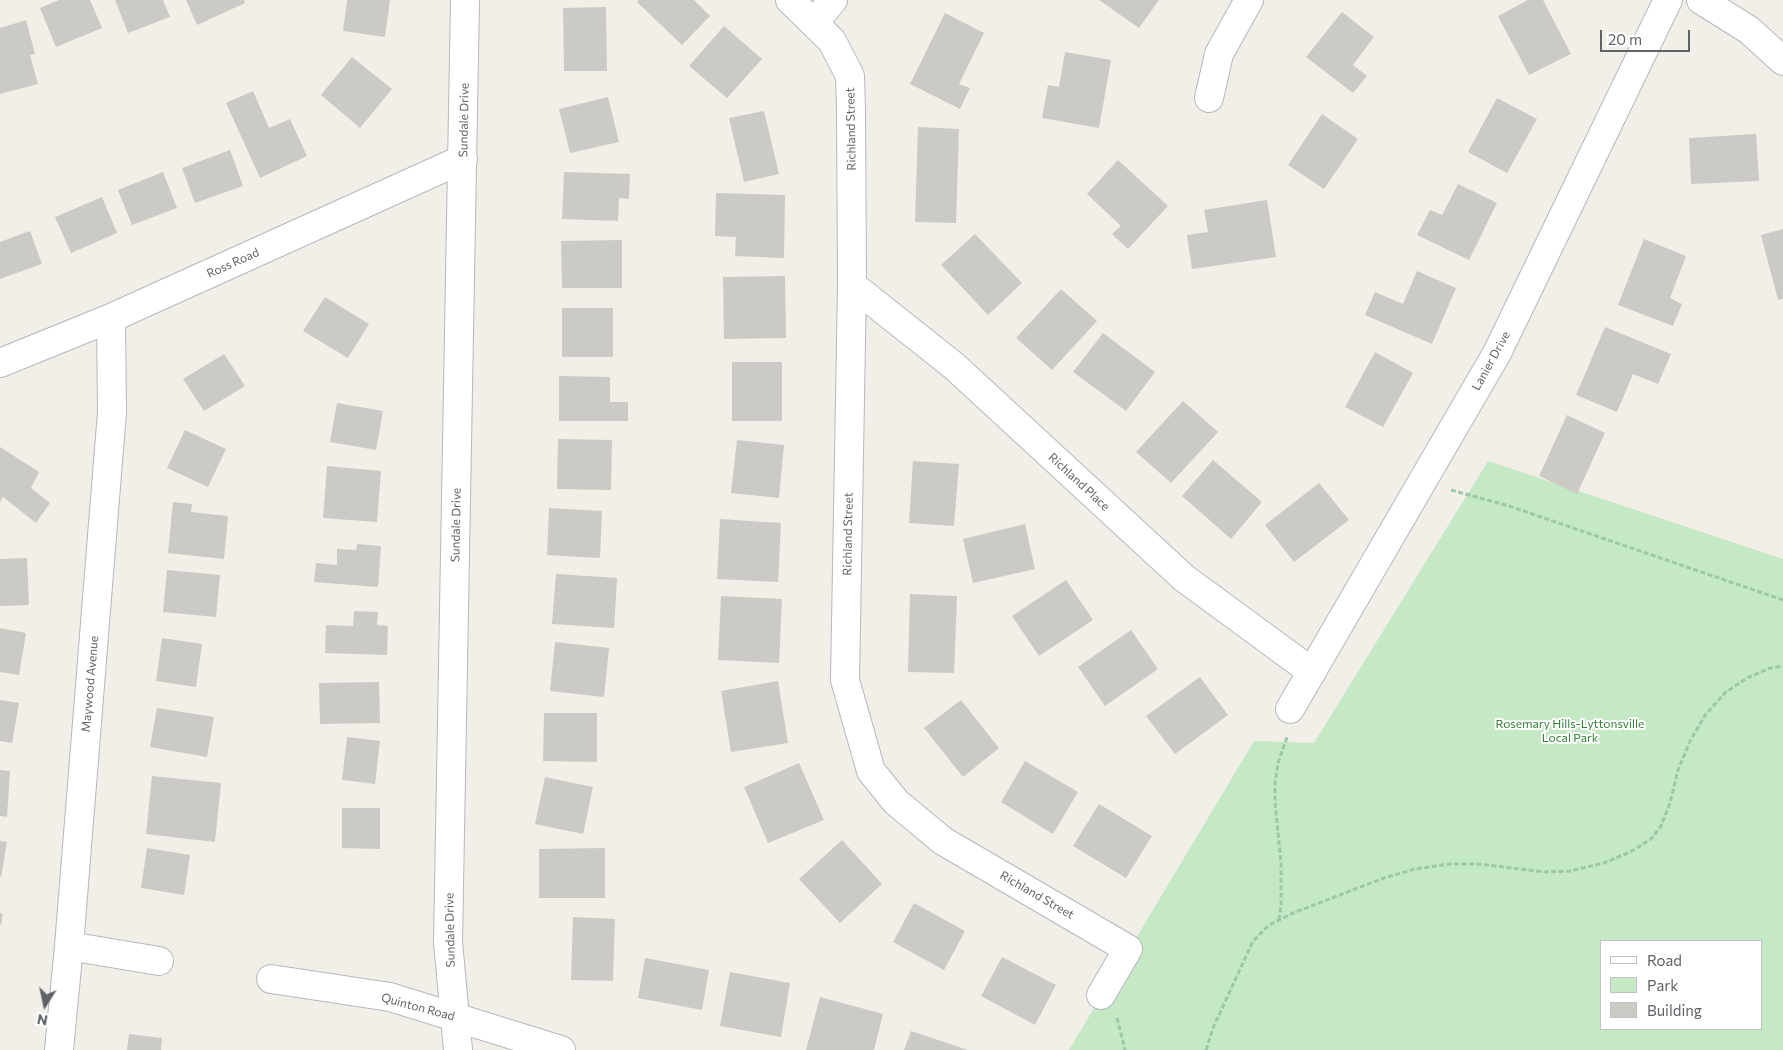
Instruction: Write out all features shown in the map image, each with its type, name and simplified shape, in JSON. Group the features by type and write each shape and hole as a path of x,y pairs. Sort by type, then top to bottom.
{"street":[{"name":"Sundale Drive","path":"458,1050 448,942 465,0"},
{"name":"Richland Street","path":"790,0 832,41 850,76 852,109 852,285 845,680 871,771 896,802 943,841 1128,949 1101,995"},
{"path":"814,23 833,0"},
{"path":"1209,98 1219,54 1249,0"},
{"name":"Lanier Drive","path":"1290,709 1497,353 1668,0"},
{"path":"1701,0 1749,30 1783,61"},
{"name":"Ross Road","path":"0,362 111,318 463,159"},
{"name":"Richland Place","path":"852,285 954,366 1184,578 1312,672"},
{"name":"Maywood Avenue","path":"58,1050 69,946 112,412 111,318"},
{"path":"69,946 159,961"},
{"name":"Quinton Road","path":"271,980 390,998 561,1050"}],"path":[{"path":"1425,478 1446,488 1508,506 1783,600"},
{"path":"1206,1050 1213,1028 1253,941 1269,925 1278,920 1384,878 1415,869 1450,864 1478,864 1546,872 1570,871 1604,863 1630,852 1651,839 1661,826 1670,803 1678,770 1687,748 1706,714 1726,692 1747,678 1770,668 1783,666"},
{"path":"1278,920 1281,898 1281,863 1275,783 1278,764 1290,730 1290,709"}],"green space":[{"name":"Rosemary Hills-Lyttonsville Local Park","path":"1488,461 1783,559 1783,1050 1069,1050 1254,741 1314,743"}],"building":[{"path":"59,0 90,0 102,28 56,47 40,8"},
{"path":"115,0 163,0 170,17 128,33"},
{"path":"186,0 244,0 245,3 197,25"},
{"path":"347,0 390,0 385,37 343,31"},
{"path":"639,0 694,0 710,16 682,45 637,2"},
{"path":"1099,0 1159,0 1139,28"},
{"path":"1528,0 1543,0 1571,54 1529,75 1498,16"},
{"path":"606,7 607,71 564,71 563,8"},
{"path":"1342,12 1374,37 1353,65 1367,76 1353,93 1306,57"},
{"path":"945,13 984,33 959,84 970,88 960,109 910,84"},
{"path":"26,20 35,54 30,55 38,84 0,94 0,28"},
{"path":"724,26 762,59 727,98 689,66"},
{"path":"1065,52 1111,60 1099,128 1042,118 1048,85 1059,87"},
{"path":"352,57 392,89 360,128 321,95"},
{"path":"253,91 269,128 290,119 307,156 260,178 226,103"},
{"path":"608,97 619,142 570,153 559,109"},
{"path":"1497,98 1537,119 1507,173 1468,152"},
{"path":"764,111 779,174 744,182 729,118"},
{"path":"1322,114 1358,139 1324,189 1288,165"},
{"path":"918,127 959,129 956,223 915,222"},
{"path":"1756,134 1759,181 1691,184 1689,138"},
{"path":"230,150 243,186 195,203 182,168"},
{"path":"1118,160 1168,206 1128,249 1112,234 1121,226 1087,194"},
{"path":"163,172 177,208 132,225 118,190"},
{"path":"564,172 630,174 629,199 619,198 618,221 562,219"},
{"path":"1458,184 1497,203 1469,260 1417,235 1430,210 1442,215"},
{"path":"716,193 785,195 784,258 735,256 736,237 715,236"},
{"path":"102,197 117,233 71,253 55,217"},
{"path":"1267,200 1276,257 1192,269 1187,235 1208,232 1204,210"},
{"path":"1783,229 1783,299 1778,300 1761,235"},
{"path":"30,231 42,264 0,279 0,242"},
{"path":"975,234 1022,283 988,315 941,265"},
{"path":"1644,239 1686,256 1670,298 1682,304 1673,326 1618,305"},
{"path":"622,240 622,288 562,288 561,241"},
{"path":"1417,271 1456,288 1432,344 1365,315 1375,292 1403,304"},
{"path":"785,276 786,338 724,339 723,277"},
{"path":"1061,289 1097,321 1052,370 1016,338"},
{"path":"325,297 369,324 348,358 303,331"},
{"path":"562,308 613,308 613,357 562,357"},
{"path":"1605,327 1671,354 1658,384 1633,374 1617,412 1576,395"},
{"path":"1103,333 1155,372 1126,411 1073,372"},
{"path":"1375,352 1413,373 1383,427 1345,407"},
{"path":"224,354 245,386 204,411 183,379"},
{"path":"732,362 782,362 782,421 732,421"},
{"path":"559,376 610,377 610,402 628,402 628,421 559,421"},
{"path":"1183,401 1218,432 1171,483 1136,452"},
{"path":"337,403 383,411 376,450 330,442"},
{"path":"1567,415 1605,433 1577,494 1539,476"},
{"path":"185,430 226,449 208,487 167,468"},
{"path":"558,439 612,440 611,490 557,489"},
{"path":"737,440 784,445 779,498 731,493"},
{"path":"0,447 39,472 31,488 50,503 36,523 3,497 0,502"},
{"path":"1213,460 1262,502 1231,539 1182,496"},
{"path":"913,461 959,464 954,526 909,523"},
{"path":"327,466 381,471 377,522 323,518"},
{"path":"1319,483 1349,520 1294,562 1265,525"},
{"path":"173,502 192,504 191,512 228,516 224,559 168,553"},
{"path":"549,508 602,511 600,558 547,555"},
{"path":"720,519 781,523 778,582 717,579"},
{"path":"1025,524 1035,569 973,583 963,539"},
{"path":"357,544 381,546 378,587 314,582 316,563 337,565 337,549 356,550"},
{"path":"27,558 29,605 0,606 0,559"},
{"path":"167,570 220,575 216,617 163,612"},
{"path":"556,574 617,578 614,628 552,624"},
{"path":"1066,580 1093,620 1039,656 1012,616"},
{"path":"910,594 957,596 954,673 908,672"},
{"path":"721,596 782,599 779,663 718,660"},
{"path":"354,611 378,612 377,625 388,626 387,655 325,653 326,625 353,626"},
{"path":"0,628 26,633 19,675 0,672"},
{"path":"1131,630 1158,669 1105,706 1078,667"},
{"path":"162,638 202,644 196,687 156,681"},
{"path":"555,642 609,648 604,697 550,691"},
{"path":"1200,677 1228,715 1175,754 1146,716"},
{"path":"778,681 788,743 731,752 721,691"},
{"path":"379,682 380,723 320,724 319,683"},
{"path":"0,700 19,703 12,743 0,741"},
{"path":"961,700 999,748 963,777 924,728"},
{"path":"157,708 214,717 207,757 150,747"},
{"path":"544,713 597,713 597,762 543,761"},
{"path":"347,737 380,741 375,784 342,780"},
{"path":"1025,761 1078,792 1053,834 1001,802"},
{"path":"799,763 824,820 768,843 744,787"},
{"path":"0,770 10,771 7,817 0,816"},
{"path":"152,776 221,783 215,842 146,834"},
{"path":"545,777 593,787 583,834 535,824"},
{"path":"1099,804 1152,836 1126,878 1073,846"},
{"path":"342,808 380,808 380,849 342,848"},
{"path":"842,840 882,884 840,923 799,879"},
{"path":"0,841 7,842 1,877 0,877"},
{"path":"147,848 190,855 184,895 141,888"},
{"path":"605,848 605,898 539,898 539,849"},
{"path":"914,903 965,931 944,970 893,942"},
{"path":"0,913 3,914 1,925 0,925"},
{"path":"573,917 615,919 613,981 571,980"},
{"path":"1002,957 1056,985 1035,1025 981,996"},
{"path":"645,958 709,970 702,1010 638,998"},
{"path":"730,972 790,983 781,1037 720,1026"},
{"path":"820,997 883,1014 874,1050 806,1050"},
{"path":"911,1031 968,1050 904,1050"},
{"path":"129,1034 162,1038 161,1050 127,1050"}]}
